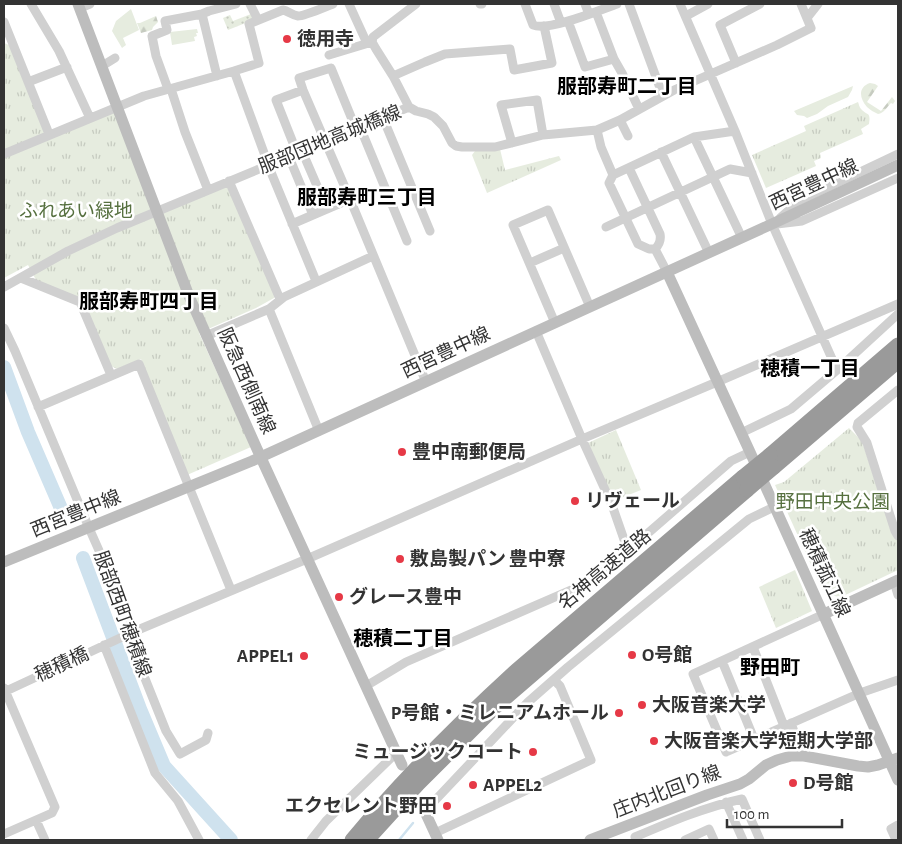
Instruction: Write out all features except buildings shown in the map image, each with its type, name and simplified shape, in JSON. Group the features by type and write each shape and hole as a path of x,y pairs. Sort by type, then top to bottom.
{"highway":[{"name":"名神高速道路","path":"772,461 898,345"},
{"name":"名神高速道路","path":"352,840 410,774 516,672 772,461 898,361"},
{"name":"名神高速道路","path":"367,840 441,760 510,694 746,483"},
{"path":"343,840 430,748 487,698"},
{"path":"372,840 441,760"}],"street":[{"path":"31,4 59,51 90,118"},
{"path":"208,190 156,56 152,36 167,30 165,21 236,4"},
{"path":"250,4 258,20"},
{"path":"4,154 144,96 234,72 259,63 249,24 283,10 301,16 333,4"},
{"path":"350,4 365,39 372,42 409,107"},
{"path":"372,42 373,37 416,4"},
{"path":"526,4 533,24 537,26 565,22 617,4"},
{"path":"554,4 565,22 585,68 614,59"},
{"path":"585,4 593,13 639,109"},
{"path":"629,4 663,96"},
{"path":"680,4 735,131 772,224 836,370"},
{"path":"686,16 708,4"},
{"path":"736,63 720,25 760,4"},
{"path":"801,4 807,18 818,4"},
{"name":"阪急西側南線","path":"83,5 102,66 189,296 402,765"},
{"path":"206,10 217,76"},
{"name":"服部団地高城橋線","path":"4,287 92,239 409,107 434,117 444,127 452,143 459,147 495,147 543,136 597,130 620,120 663,96 812,28 807,18"},
{"path":"4,22 7,40 28,82 49,134"},
{"path":"393,76 445,54 510,49 514,70 552,64 544,26"},
{"path":"329,55 372,42"},
{"path":"102,66 115,58"},
{"path":"28,82 67,67"},
{"path":"407,241 331,68 299,78 426,382"},
{"path":"234,72 268,165 316,281"},
{"path":"303,90 276,100 296,154 313,215"},
{"path":"512,143 501,105 537,100 543,136"},
{"path":"383,118 430,231"},
{"path":"620,120 628,136"},
{"path":"597,130 601,147 613,175"},
{"path":"655,249 649,249 638,244 609,183 613,175 694,136 735,131"},
{"path":"694,136 742,238"},
{"path":"661,152 708,253"},
{"path":"296,154 327,209"},
{"path":"772,224 799,201 898,154"},
{"name":"西宮豊中線","path":"4,562 189,488 320,431 898,165"},
{"path":"629,168 660,236 658,246 655,249"},
{"path":"606,227 730,169 752,173"},
{"path":"772,224 802,221 898,178"},
{"path":"229,182 280,299"},
{"path":"292,224 350,199"},
{"path":"555,322 513,224 548,210 590,307"},
{"path":"530,263 564,248"},
{"path":"655,249 666,272"},
{"path":"206,336 269,309 280,299 373,256"},
{"name":"穂積菰江線","path":"666,272 860,693 894,759 898,780"},
{"path":"21,278 80,302 111,375"},
{"name":"穂積橋","path":"4,690 133,632 898,304"},
{"path":"269,309 320,431"},
{"path":"741,433 791,409 898,314"},
{"name":"服部西町穂積線","path":"4,328 121,600 133,632 144,676 166,731 180,754 206,740 208,733"},
{"path":"536,331 612,505 628,551"},
{"path":"38,406 139,364 231,590"},
{"path":"898,390 858,423 857,427 867,443 898,536"},
{"path":"366,686 406,662 594,580 732,461 750,452"},
{"path":"554,680 560,686 591,760 436,837 422,806 527,703 554,680 749,519 774,507"},
{"path":"898,595 896,581 693,674 726,752 860,693 898,680"},
{"path":"106,644 155,773 178,801 200,840"},
{"path":"753,647 787,724 798,743"},
{"path":"722,661 754,739"},
{"path":"4,690 55,807 52,813 4,834"},
{"path":"311,840 326,821 396,753"},
{"name":"庄内北回り線","path":"590,840 740,784 766,765 791,756 804,756 868,767 894,759"},
{"path":"622,828 633,832 637,836 703,810 742,799 760,840"},
{"path":"726,802 743,840"},
{"path":"36,820 45,840"},
{"path":"896,840 891,829 898,825"},
{"path":"685,840 709,830 714,840"}],"green space":[{"path":"131,9 139,30 123,38 126,45 122,48 112,31 116,21"},
{"path":"251,14 253,20 228,30 223,18 230,15 233,21"},
{"path":"156,16 158,22 152,30 141,33 137,23"},
{"path":"197,29 197,36 194,37 195,41 172,45 170,32"},
{"name":"ふれあい緑地","path":"4,43 9,45 48,138 112,112 115,113 154,216 224,187 230,189 275,296 256,308 199,333 251,447 187,475 141,359 117,369 111,366 82,299 36,280 28,265 4,278"},
{"path":"870,83 878,86 867,102 881,111 892,97 895,101 878,114 867,107 861,97 863,87"},
{"path":"853,86 848,97 828,106 817,114 807,118 797,115 794,111"},
{"path":"858,102 860,108 869,117 869,124 861,129 863,134 820,153 821,158 814,161 816,166 766,188 752,155 806,131 804,126"},
{"path":"500,149 505,170 559,156 561,160 487,193 472,155 475,151"},
{"name":"野田中央公園","path":"849,428 861,440 892,534 898,541 898,570 839,598 822,589 775,485 784,482"},
{"path":"616,430 641,490 613,500 588,443"},
{"path":"795,570 812,611 776,628 759,587"}],"waterway":[{"path":"4,367 28,432 63,513"},
{"path":"83,558 140,709 164,766 231,840"},
{"path":"399,840 413,823"}],"place":[{"name":"徳用寺","path":"287,39"},
{"name":"豊中南郵便局","path":"402,452"},
{"name":"リヴェール","path":"575,501"},
{"name":"敷島製パン 豊中寮","path":"400,559"},
{"name":"グレース豊中","path":"339,597"},
{"name":"O号館","path":"632,655"},
{"name":"APPEL1","path":"304,656"},
{"name":"大阪音楽大学","path":"642,705"},
{"name":"P号館・ミレニアムホール","path":"619,713"},
{"name":"大阪音楽大学短期大学部","path":"654,741"},
{"name":"ミュージックコート","path":"533,752"},
{"name":"D号館","path":"793,783"},
{"name":"APPEL2","path":"473,785"},
{"name":"エクセレント野田","path":"447,806"}],"district":[{"name":"服部寿町二丁目","path":"627,87"},
{"name":"服部寿町三丁目","path":"367,198"},
{"name":"服部寿町四丁目","path":"149,302"},
{"name":"穂積一丁目","path":"810,369"},
{"name":"穂積二丁目","path":"403,639"},
{"name":"野田町","path":"770,668"}]}
